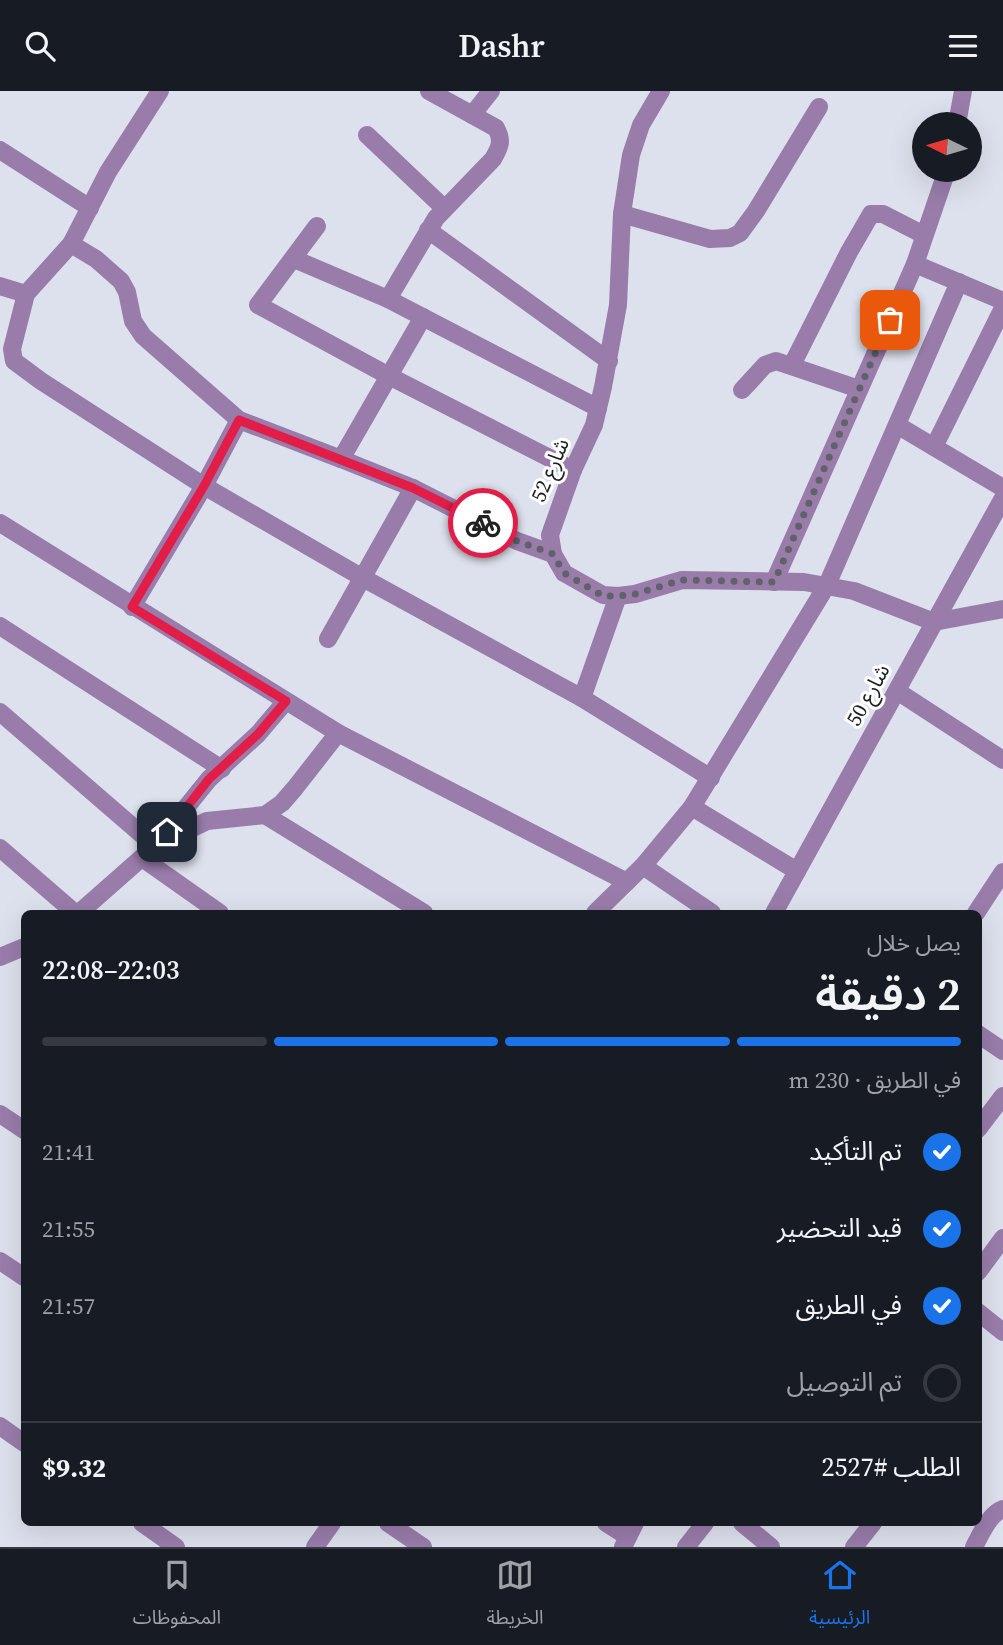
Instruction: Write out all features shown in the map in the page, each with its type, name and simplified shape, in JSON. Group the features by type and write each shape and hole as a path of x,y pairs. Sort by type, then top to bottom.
{"street":[{"path":"388,299 444,208 493,159 500,148 501,137 496,128 429,91"},
{"path":"472,115 491,91"},
{"path":"959,112 963,91"},
{"name":"شارع 52","path":"553,554 550,535 573,470 594,425 609,361 618,305 622,214 631,155 656,93"},
{"path":"153,94 71,244 26,294 12,349 14,361 204,486 363,578 582,698 711,778"},
{"path":"622,214 710,239 730,238 740,233 819,107"},
{"path":"367,135 444,208"},
{"path":"0,150 90,208"},
{"path":"774,582 915,264 943,182"},
{"path":"792,365 871,214 883,214 924,235"},
{"path":"317,226 258,305 389,376 573,470"},
{"path":"428,230 609,361"},
{"path":"71,244 96,259 121,281 127,292 133,321 143,336 239,420 413,488 517,541 553,554 564,573 603,596 618,596 682,580 774,582 827,585 854,591 934,622 1003,609"},
{"path":"294,259 388,299 598,408"},
{"path":"915,264 1003,301"},
{"path":"599,910 643,866 692,807 827,585 959,282"},
{"path":"0,286 26,294"},
{"path":"934,447 1003,308"},
{"path":"341,459 423,317"},
{"path":"742,390 765,365 776,361 859,390"},
{"path":"132,607 204,486 239,420"},
{"path":"897,425 1003,488"},
{"path":"328,639 413,488"},
{"name":"شارع 50","path":"776,910 1003,498"},
{"path":"0,523 338,733 627,882"},
{"path":"582,698 618,596"},
{"path":"0,626 222,769"},
{"path":"897,691 1003,760"},
{"path":"81,910 156,846 209,779 258,734 286,701"},
{"path":"0,712 156,846"},
{"path":"156,846 207,821 265,815 282,803 338,733"},
{"path":"692,807 797,871"},
{"path":"265,815 419,910"},
{"path":"0,848 73,910"},
{"path":"142,858 216,910"},
{"path":"643,866 708,910"},
{"path":"978,910 1003,872"},
{"path":"0,957 21,948"},
{"path":"982,1037 1003,1051"},
{"path":"982,1124 1003,1096"},
{"path":"0,1114 21,1128"},
{"path":"982,1267 1003,1238"},
{"path":"0,1261 21,1275"},
{"path":"982,1315 1003,1332"},
{"path":"0,1426 21,1441"},
{"path":"974,1547 991,1518 1003,1509"},
{"path":"146,1526 176,1547"},
{"path":"315,1547 330,1526"},
{"path":"392,1526 418,1546"},
{"path":"611,1526 629,1536"},
{"path":"685,1547 702,1526"},
{"path":"746,1526 771,1547"},
{"path":"854,1547 871,1526"}],"way so far":[{"path":"483,523 517,541 553,554 564,573 603,596 635,594 682,580 774,582 890,320"}],"route":[{"path":"167,832 209,779 258,734 286,701 132,607 204,486 239,420 413,488 483,523"}]}
